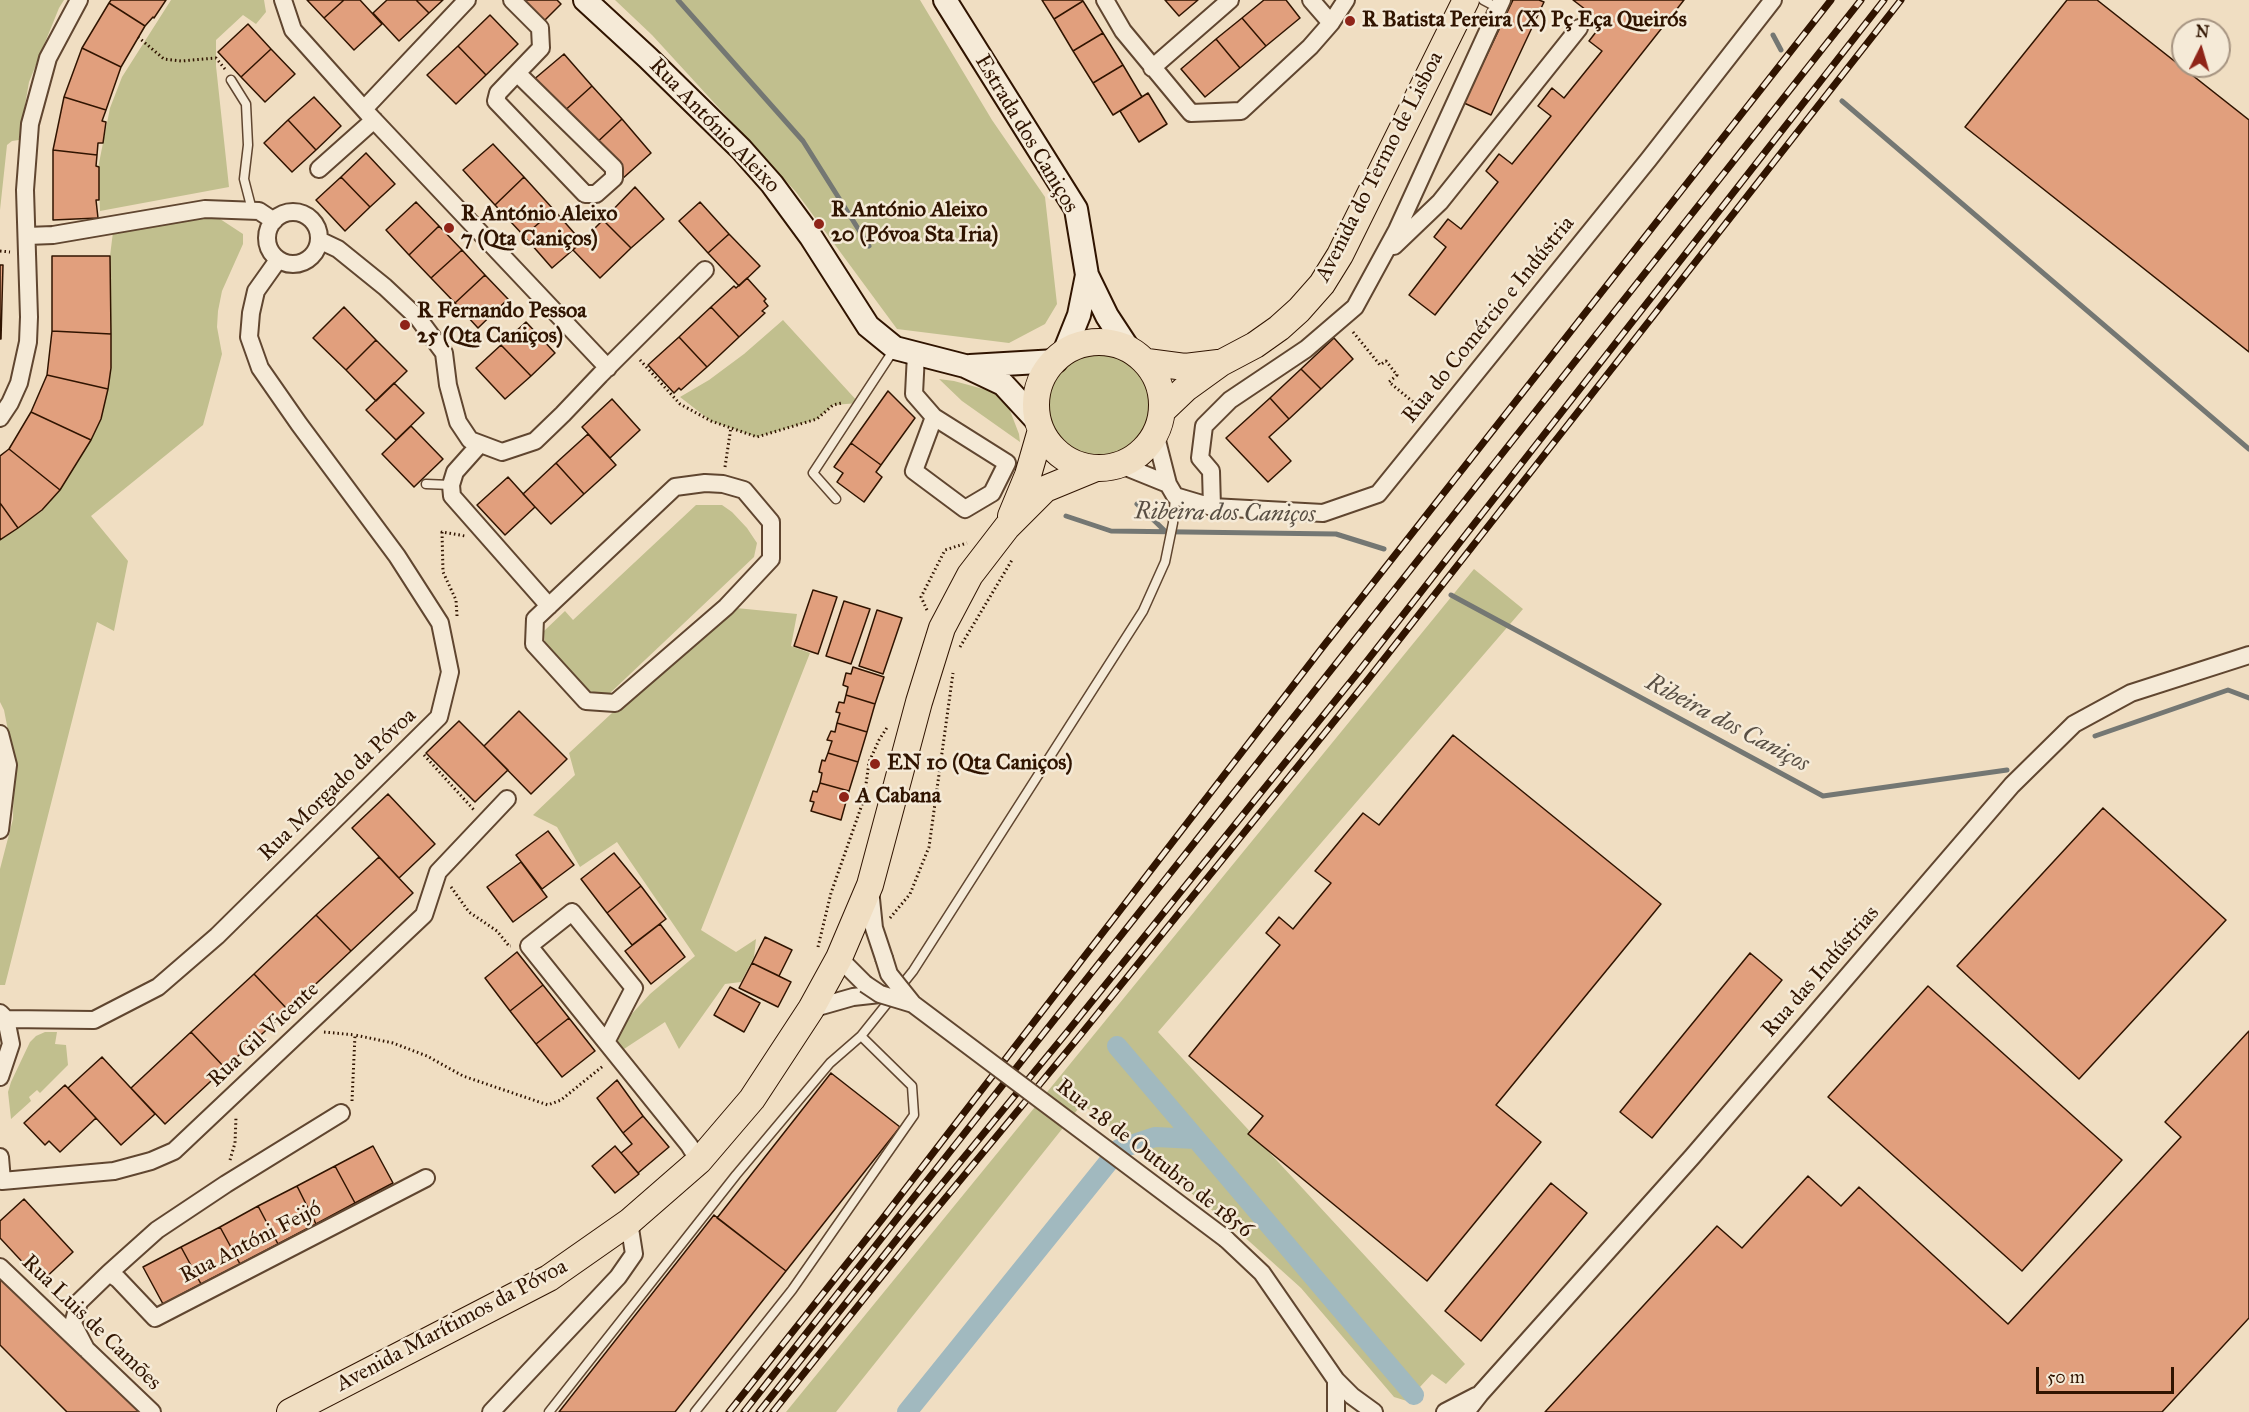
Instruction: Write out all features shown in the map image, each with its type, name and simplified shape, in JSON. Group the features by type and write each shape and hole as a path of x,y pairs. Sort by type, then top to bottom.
{"main road":[{"name":"Avenida do Termo de Lisboa","path":"1164,409 1185,389 1221,363 1255,345 1279,328 1322,284 1340,255 1466,0"},
{"path":"1104,342 1137,355 1160,384 1164,409 1155,433 1142,453 1108,467 1072,462 1052,447 1040,426 1036,401 1042,377 1060,355 1079,345 1104,342"},
{"name":"Avenida do Termo de Lisboa","path":"1137,355 1185,367 1221,363"},
{"name":"Avenida Marítimos da Póvoa","path":"1007,527 1028,475 1040,426"},
{"name":"Avenida Marítimos da Póvoa","path":"290,1412 549,1278 629,1222 699,1161 752,1099 812,1009 827,957 870,885 919,702 942,628 970,575 1007,527 1045,489 1108,467"}],"street":[{"path":"0,418 19,383 28,342 26,157 32,115 48,58 56,39 79,0"},
{"path":"283,0 293,30 608,368"},
{"path":"319,169 467,0"},
{"path":"512,0 540,28 541,48 517,73 498,93 496,101 585,194 596,194 614,178 614,168 517,73"},
{"name":"Rua António Aleixo","path":"585,0 741,149 781,195 868,326 906,351 965,366 1003,384 1040,426"},
{"name":"Estrada dos Caniços","path":"945,0 1076,209 1087,275 1107,316 1137,355"},
{"path":"1105,0 1123,31 1191,113 1241,111 1310,47 1331,23 1346,0"},
{"path":"1152,68 1230,0"},
{"path":"1311,0 1331,23"},
{"name":"Rua do Comércio e Indústria","path":"1108,467 1212,507 1323,513 1378,494 1649,159 1773,0"},
{"path":"1212,507 1210,471 1200,458 1204,426 1230,400 1306,349 1355,307 1398,231 1495,2"},
{"path":"1383,257 1440,202 1579,28"},
{"path":"27,236 53,235 205,209 259,211 274,221"},
{"path":"287,213 303,215 315,225 319,240 313,255 300,263 285,263 278,260 272,253 267,237 274,221 287,213"},
{"path":"319,240 339,249 418,318 444,352 448,385 458,422 470,440 502,452 535,441 705,270"},
{"name":"Rua Morgado da Póvoa","path":"3,1016 94,1020 158,987 217,936 439,717 450,672 440,623 397,556 298,424 260,368 249,337 250,313 256,291 278,260"},
{"name":"Estrada dos Caniços","path":"1060,355 1079,315 1087,275"},
{"path":"906,351 914,394 934,417 1007,463 992,493 965,509 914,471 934,417"},
{"name":"Rua António Aleixo","path":"965,366 1060,355"},
{"path":"1155,433 1171,490"},
{"path":"480,444 455,472 450,485 452,496 549,606"},
{"path":"705,483 723,484 744,490 771,522 771,558 726,607 615,703 586,701 534,644 535,619 675,487 705,483"},
{"name":"Rua das Indústrias","path":"1466,1412 1692,1157 2012,785 2074,724 2130,693 2249,655"},
{"path":"0,734 8,765 0,830"},
{"name":"Rua Gil Vicente","path":"0,1157 1,1181 114,1171 151,1161 174,1151 424,915 438,872 507,799"},
{"name":"Rua 28 de Outubro de 1856","path":"870,885 874,928 889,974 913,1004 1226,1239 1262,1273 1336,1380 1352,1396 1374,1412"},
{"path":"606,1041 634,988 572,912 529,946 689,1145 699,1161"},
{"name":"Rua 28 de Outubro de 1856","path":"827,957 880,994 913,1004"},
{"name":"Rua 28 de Outubro de 1856","path":"812,1009 853,997 880,994"},
{"path":"0,1077 11,1044 3,1016"},
{"path":"86,1348 73,1324 80,1302 109,1273 157,1230 341,1113"},
{"name":"Rua Antóni Feijó","path":"109,1273 118,1279 155,1318 426,1178"},
{"path":"491,1412 618,1277 634,1254 629,1222"},
{"name":"Rua Luis de Camões","path":"0,1267 152,1412"},
{"path":"1336,1380 1336,1412"},
{"name":"Rua das Indústrias","path":"1445,1412 1480,1394"}],"lane":[{"path":"231,80 246,104 248,145 244,179 252,210"},
{"path":"836,499 813,473 906,351"},
{"path":"426,484 450,485"},
{"path":"549,1412 736,1175 830,1063 861,1036 913,971 1143,611 1165,562 1170,541 1173,523 1171,490"},
{"path":"695,1412 792,1290 915,1115 912,1086 861,1036"}],"path":[{"path":"138,37 164,59 181,61 216,58 231,80"},
{"path":"1343,318 1380,365 1386,361 1397,375 1389,382 1412,401"},
{"path":"630,347 651,374 680,404 711,421 757,437 817,419 833,405 851,401"},
{"path":"723,484 731,427"},
{"path":"457,621 456,600 443,572 442,532 477,538 488,536"},
{"path":"956,654 1012,559"},
{"path":"928,847 954,664"},
{"path":"413,743 485,822"},
{"path":"438,872 447,879 454,894 469,912 496,931 509,946 529,946"},
{"path":"823,927 827,957"},
{"path":"304,1028 393,1043 427,1056 463,1076 548,1105 561,1100 617,1055"},
{"path":"341,1113 353,1100 355,1035"},
{"path":"226,1184 235,1143 238,1091"}],"shaded area":[{"path":"0,0 64,0 29,82 19,140 7,145 0,210"},
{"path":"171,0 264,0 266,12 256,24 243,15 216,40 216,66 229,187 100,211 98,168 110,108 122,77"},
{"path":"615,0 920,0 992,120 1045,197 1057,304 1045,324 1009,343 897,329 796,192 652,35"},
{"path":"195,214 217,217 243,234 243,244 222,291 218,311 217,327 222,354 203,425 91,516 128,561 114,631 97,622 5,985 0,985 0,869 13,819 14,761 4,710 0,702 0,540 42,511 60,490 102,415 111,368 110,256 113,232"},
{"path":"783,320 859,403 833,405 817,419 757,437 711,421 680,397 709,380 744,354"},
{"path":"1099,355 1118,359 1135,370 1146,387 1150,406 1146,425 1135,442 1118,453 1099,457 1080,453 1063,442 1052,425 1048,406 1052,387 1063,370 1080,359"},
{"path":"939,379 987,390 1000,397 1009,408 1020,442 962,401"},
{"path":"696,505 722,505 732,512 757,543 754,557 609,694 600,698 588,692 545,648 544,631 565,611 573,620"},
{"path":"1474,569 1523,609 1158,1032 1465,1364 1446,1384 1432,1374 1407,1401 1394,1397 1301,1288 1240,1233 1082,1104 836,1412 786,1412"},
{"path":"726,607 797,614 791,646 810,653 701,930 736,952 756,939 754,957 741,982 725,984 679,1049 665,1022 624,1049 606,1042 650,994 695,956 617,842 580,867 557,827 533,815 575,775 569,753"},
{"path":"45,1032 57,1032 55,1044 66,1045 68,1065 40,1093 37,1090 29,1097 31,1101 11,1119 8,1092 11,1082 30,1042"}],"building":[{"path":"111,0 166,0 154,18 145,26 109,3"},
{"path":"307,0 344,0 324,18"},
{"path":"344,0 360,0 382,24 354,50 324,18"},
{"path":"387,0 416,0 429,13 399,41 373,13"},
{"path":"416,0 443,0 429,13"},
{"path":"518,0 557,0 561,4 541,24"},
{"path":"1042,0 1082,0 1083,1 1054,19"},
{"path":"1165,0 1198,0 1179,16"},
{"path":"1264,0 1286,0 1300,18 1266,46 1242,18"},
{"path":"1513,0 1544,2 1491,115 1464,103"},
{"path":"1573,0 1684,0 1435,315 1409,295 1446,247 1434,237 1448,219 1461,229 1498,182 1486,171 1499,154 1512,164 1551,116 1538,106 1552,88 1564,98 1602,51 1589,41 1603,23"},
{"path":"2067,0 2097,0 2171,58 2171,78 2196,78 2249,120 2249,352 1965,127"},
{"path":"1083,1 1103,33 1073,51 1054,19"},
{"path":"109,3 145,26 121,67 82,48"},
{"path":"490,15 518,44 486,75 458,46"},
{"path":"1242,18 1266,46 1240,68 1216,39"},
{"path":"248,24 271,49 241,77 218,52"},
{"path":"1103,33 1123,65 1093,83 1073,51"},
{"path":"1216,39 1240,68 1205,97 1181,69"},
{"path":"458,46 486,75 456,104 427,75"},
{"path":"82,48 121,67 106,110 64,97"},
{"path":"271,49 295,74 265,102 241,77"},
{"path":"564,54 592,86 561,114 532,81"},
{"path":"1123,65 1142,97 1113,115 1093,83"},
{"path":"592,86 622,119 592,147 561,114"},
{"path":"1148,93 1167,124 1139,142 1120,111"},
{"path":"64,97 106,110 102,121 106,122 103,143 98,143 97,155 53,150"},
{"path":"314,97 341,126 316,150 288,120"},
{"path":"622,119 651,153 621,180 592,147"},
{"path":"288,120 316,150 292,172 264,143"},
{"path":"493,144 524,177 495,205 463,170"},
{"path":"53,150 97,155 96,166 99,167 99,200 96,200 98,218 53,220"},
{"path":"366,153 395,184 370,207 341,177"},
{"path":"341,177 370,207 345,231 316,200"},
{"path":"524,177 554,210 524,236 495,205"},
{"path":"635,187 664,219 631,248 603,220"},
{"path":"416,202 439,226 409,255 386,230"},
{"path":"700,202 729,234 708,253 679,221"},
{"path":"554,210 582,242 552,268 524,236"},
{"path":"603,220 631,248 600,278 573,250"},
{"path":"439,226 462,250 431,278 409,255"},
{"path":"729,234 760,266 739,286 708,253"},
{"path":"462,250 485,275 455,303 431,278"},
{"path":"52,256 110,256 111,334 52,331"},
{"path":"0,265 3,265 1,339 0,339"},
{"path":"485,275 508,299 478,328 455,303"},
{"path":"747,278 766,299 764,301 768,306 762,311 765,313 739,337 711,307 734,286 736,288"},
{"path":"344,307 376,340 346,370 313,338"},
{"path":"711,307 739,337 707,367 679,337"},
{"path":"526,322 555,353 531,376 501,345"},
{"path":"52,331 111,334 111,368 108,389 47,375"},
{"path":"679,337 707,367 681,390 679,388 674,393 648,365"},
{"path":"1334,338 1353,359 1321,389 1301,369"},
{"path":"376,340 407,371 376,401 346,370"},
{"path":"501,345 531,376 505,399 476,368"},
{"path":"1301,369 1321,389 1289,419 1270,398"},
{"path":"47,375 108,389 101,419 91,440 31,412"},
{"path":"394,383 424,413 396,440 366,410"},
{"path":"888,391 915,418 881,465 851,443"},
{"path":"1270,398 1289,419 1269,437 1291,461 1268,482 1226,438"},
{"path":"612,399 640,430 610,458 582,427"},
{"path":"31,412 91,440 60,490 9,449"},
{"path":"411,426 443,459 414,487 382,454"},
{"path":"588,434 616,465 584,494 556,463"},
{"path":"851,443 881,465 876,472 882,477 864,502 837,482 843,473 834,467"},
{"path":"9,449 60,490 42,510 18,528 0,503 0,456"},
{"path":"556,463 584,494 551,524 523,494"},
{"path":"508,477 535,507 505,535 477,505"},
{"path":"0,503 18,528 0,540"},
{"path":"813,590 837,597 818,654 794,646"},
{"path":"844,601 870,609 851,664 826,656"},
{"path":"877,610 902,618 883,674 859,666"},
{"path":"853,667 884,677 875,704 846,695 848,687 843,685 846,673 851,674"},
{"path":"846,695 875,704 867,732 837,723 840,713 836,712 839,702 844,703"},
{"path":"519,711 567,759 531,794 484,746"},
{"path":"459,721 508,770 475,802 426,753"},
{"path":"837,723 867,732 858,762 828,753 832,741 827,740 831,731 835,732"},
{"path":"1453,735 1661,904 1496,1105 1541,1142 1427,1281 1248,1134 1263,1116 1189,1056 1280,945 1266,933 1279,917 1293,929 1331,883 1315,871 1363,813 1379,825"},
{"path":"828,753 858,762 849,791 820,783 822,773 819,772 822,760 825,761"},
{"path":"820,783 849,791 841,820 811,811 814,802 810,801 813,791 817,792"},
{"path":"388,794 435,844 399,878 352,828"},
{"path":"2103,808 2226,920 2079,1079 1957,966"},
{"path":"548,831 574,865 542,889 516,855"},
{"path":"614,853 641,886 607,913 581,879"},
{"path":"379,857 413,893 351,951 316,915"},
{"path":"521,862 547,897 513,922 487,887"},
{"path":"641,886 666,919 632,945 607,913"},
{"path":"316,915 351,951 288,1010 254,974"},
{"path":"660,924 685,957 651,984 625,951"},
{"path":"765,937 792,950 779,976 752,963"},
{"path":"517,952 543,985 510,1011 485,978"},
{"path":"1750,953 1782,980 1652,1138 1620,1112"},
{"path":"752,963 791,982 778,1007 739,988"},
{"path":"254,974 288,1010 225,1068 191,1032"},
{"path":"543,985 569,1018 536,1044 510,1011"},
{"path":"1928,986 2122,1160 2022,1271 1828,1097"},
{"path":"730,987 760,1003 744,1032 714,1015"},
{"path":"569,1018 595,1051 562,1077 536,1044"},
{"path":"2249,1031 2249,1318 2162,1412 1545,1412 1717,1226 1742,1248 1808,1176 1841,1206 1859,1187 2008,1324 2181,1137 2165,1122"},
{"path":"191,1032 225,1068 165,1124 131,1088"},
{"path":"102,1057 155,1114 121,1145 68,1088"},
{"path":"831,1073 900,1127 786,1271 717,1218"},
{"path":"617,1080 643,1116 623,1133 597,1098"},
{"path":"65,1085 96,1118 60,1152 49,1141 45,1145 24,1123"},
{"path":"643,1116 669,1147 638,1173 621,1153 632,1144 623,1133"},
{"path":"373,1146 393,1183 355,1203 335,1166"},
{"path":"615,1146 639,1174 615,1193 592,1166"},
{"path":"335,1166 355,1203 316,1224 297,1186"},
{"path":"1551,1183 1587,1213 1481,1341 1445,1311"},
{"path":"297,1186 316,1224 278,1244 258,1206"},
{"path":"24,1199 73,1252 41,1282 0,1238 0,1221"},
{"path":"258,1206 278,1244 240,1264 220,1227"},
{"path":"714,1215 786,1271 675,1412 559,1412"},
{"path":"220,1227 240,1264 201,1284 181,1247"},
{"path":"181,1247 201,1284 163,1304 143,1267"},
{"path":"0,1276 140,1412 67,1412 0,1345"}],"waterway":[{"path":"678,0 803,141 869,246"},
{"path":"1773,35 1781,50"},
{"path":"1842,101 2249,449"},
{"path":"1137,504 1166,532"},
{"name":"Ribeira dos Caniços","path":"1066,516 1111,531 1336,534 1384,549"},
{"name":"Ribeira dos Caniços","path":"1451,595 1823,796 2007,770"},
{"name":"Ribeira dos Caniços","path":"2095,736 2228,690 2249,698"},
{"path":"1117,1046 1414,1395"},
{"path":"907,1412 1119,1149 1155,1137 1196,1139"}],"railway":[{"path":"729,1412 883,1218 1322,648 1831,0"},
{"path":"744,1412 1861,0"},
{"path":"759,1412 1356,675 1884,0"},
{"path":"773,1412 1366,682 1901,0"}],"place":[{"name":"R Batista Pereira (X) Pç Eça Queirós","path":"1350,21"},
{"name":"R António Aleixo 20 (Póvoa Sta Iria)","path":"819,224"},
{"name":"R António Aleixo 7 (Qta Caniços)","path":"449,228"},
{"name":"R Fernando Pessoa 25 (Qta Caniços)","path":"405,325"},
{"name":"EN 10 (Qta Caniços)","path":"875,764"},
{"name":"A Cabana","path":"844,797"}]}
